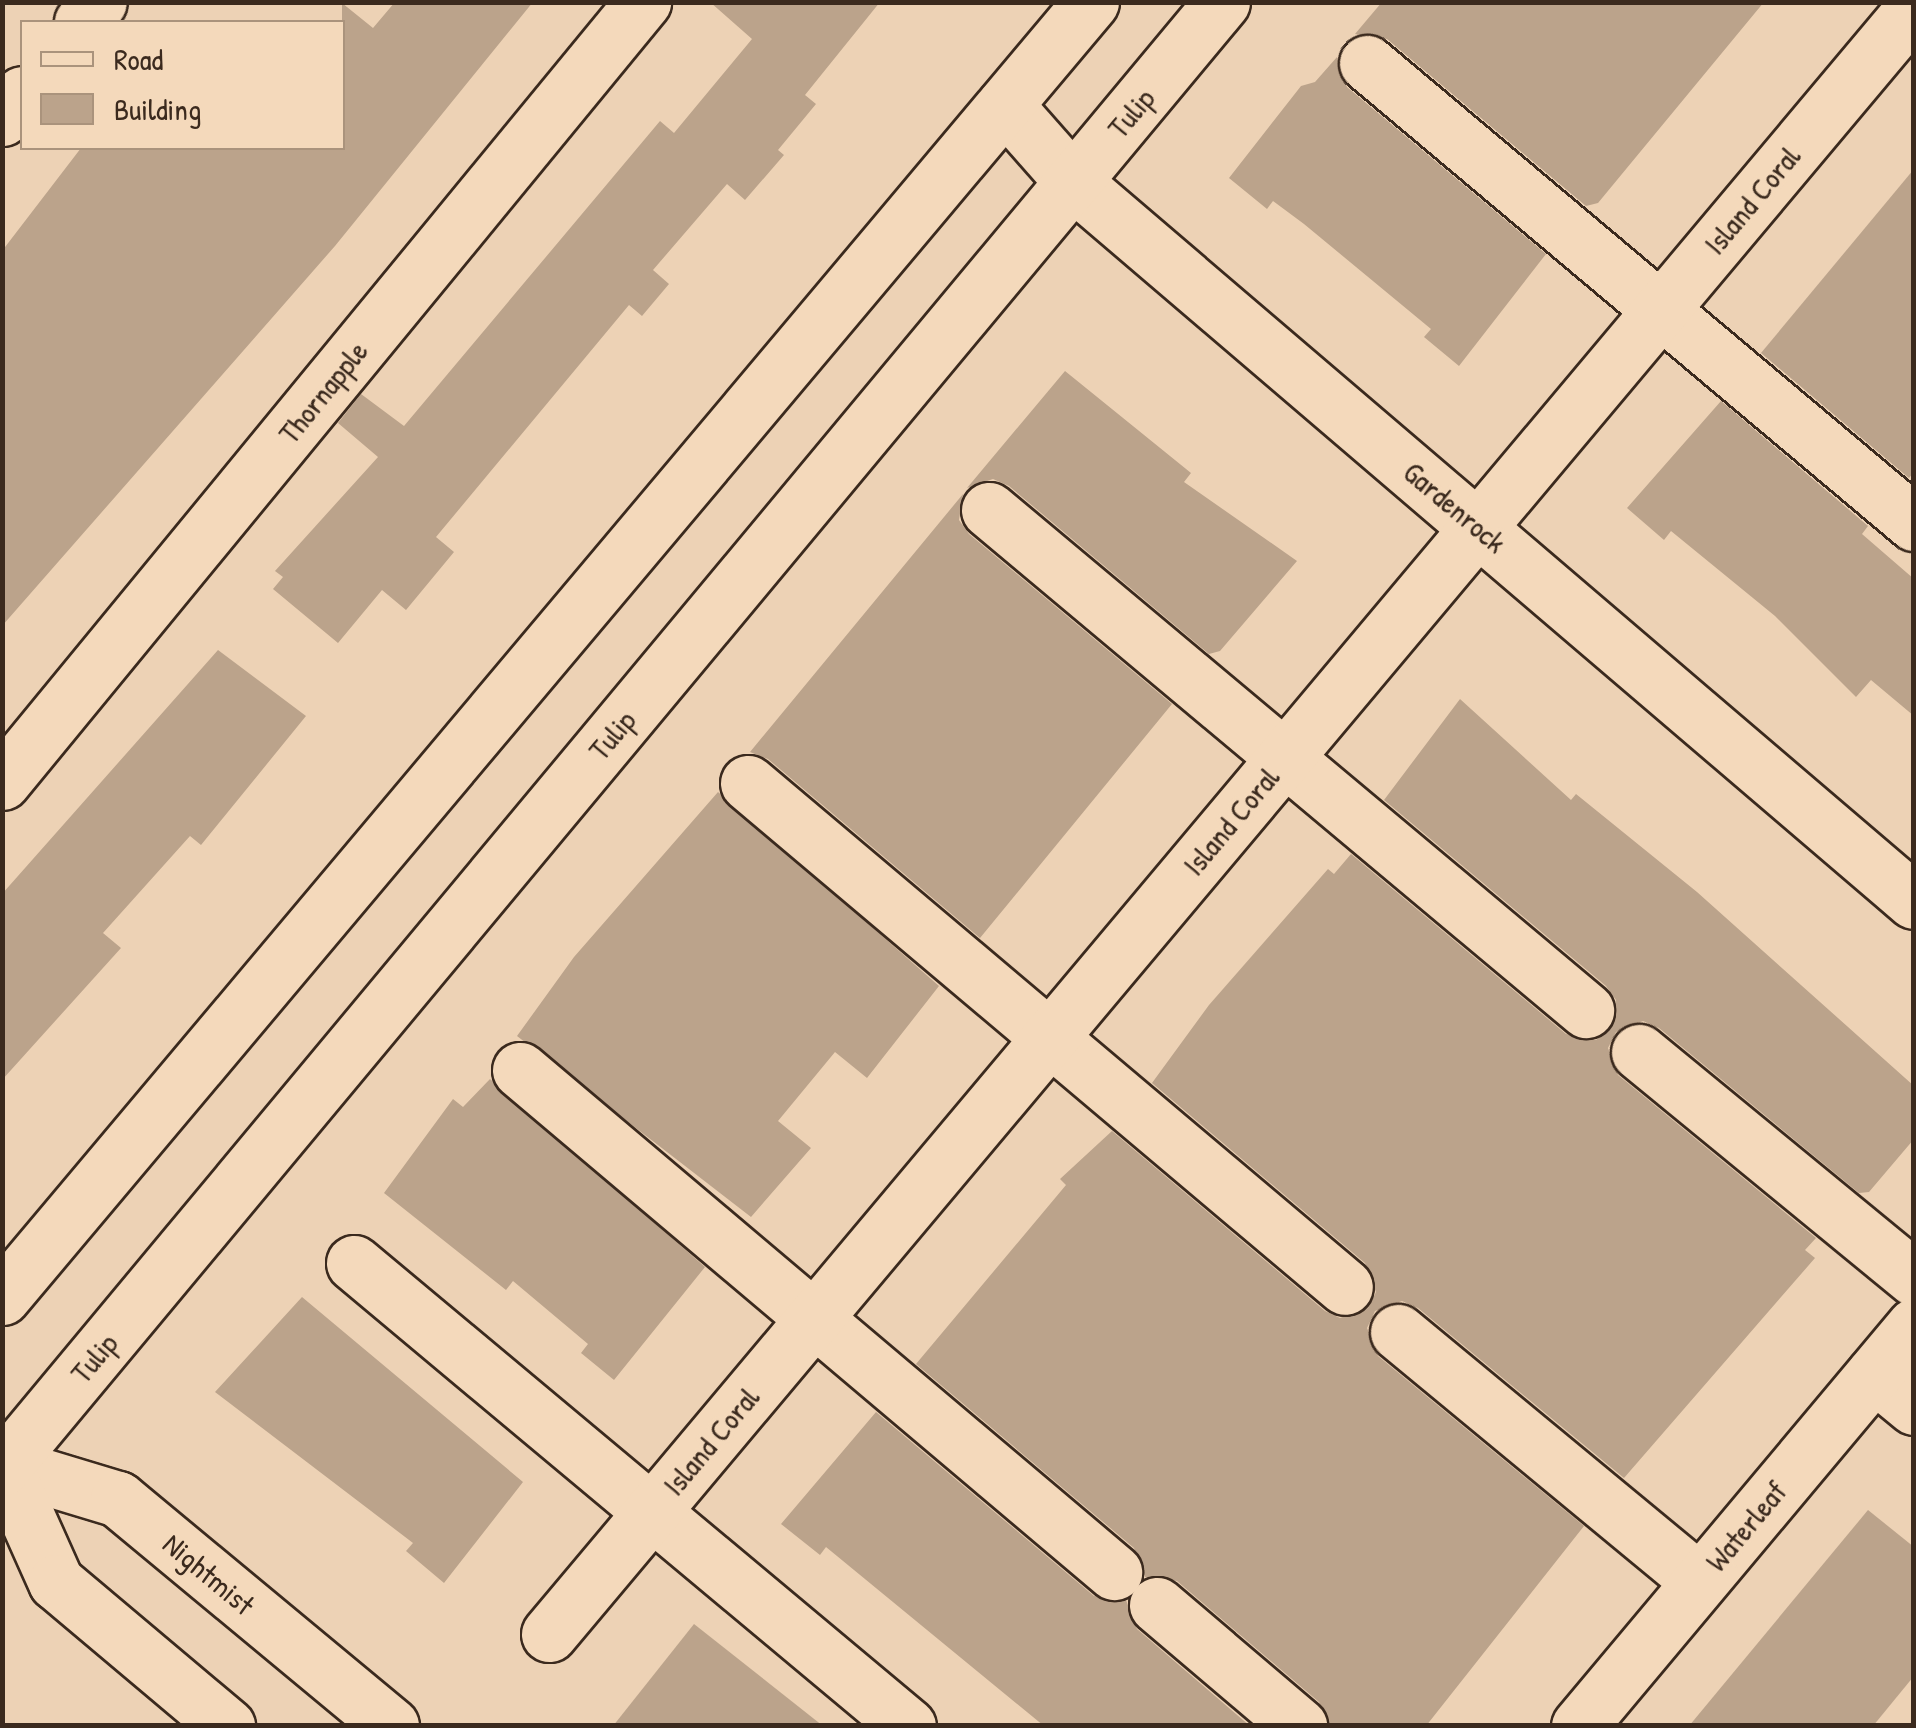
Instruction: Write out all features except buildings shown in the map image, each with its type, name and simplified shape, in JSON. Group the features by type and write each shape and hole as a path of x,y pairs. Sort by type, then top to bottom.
{"street":[{"name":"Thornapple","path":"2,782 643,2"},
{"path":"2,1297 1091,2"},
{"name":"Tulip","path":"3,1466 1222,2"},
{"name":"Island Coral","path":"550,1634 1662,308 1898,19"},
{"path":"1367,63 1914,523"},
{"path":"2,118 20,96"},
{"name":"Gardenrock","path":"1005,105 1072,182 1914,901"},
{"path":"989,510 1586,1010"},
{"path":"748,783 1345,1288"},
{"path":"1640,1052 1914,1278"},
{"path":"520,1070 1114,1572"},
{"path":"354,1263 656,1508 908,1726"},
{"name":"Waterleaf","path":"1579,1726 1699,1582 1894,1390 1914,1326"},
{"path":"1398,1332 1699,1582"},
{"path":"3,1466 56,1582 228,1726"},
{"name":"Nightmist","path":"3,1466 118,1499 390,1726"},
{"path":"1157,1605 1299,1726"}]}
